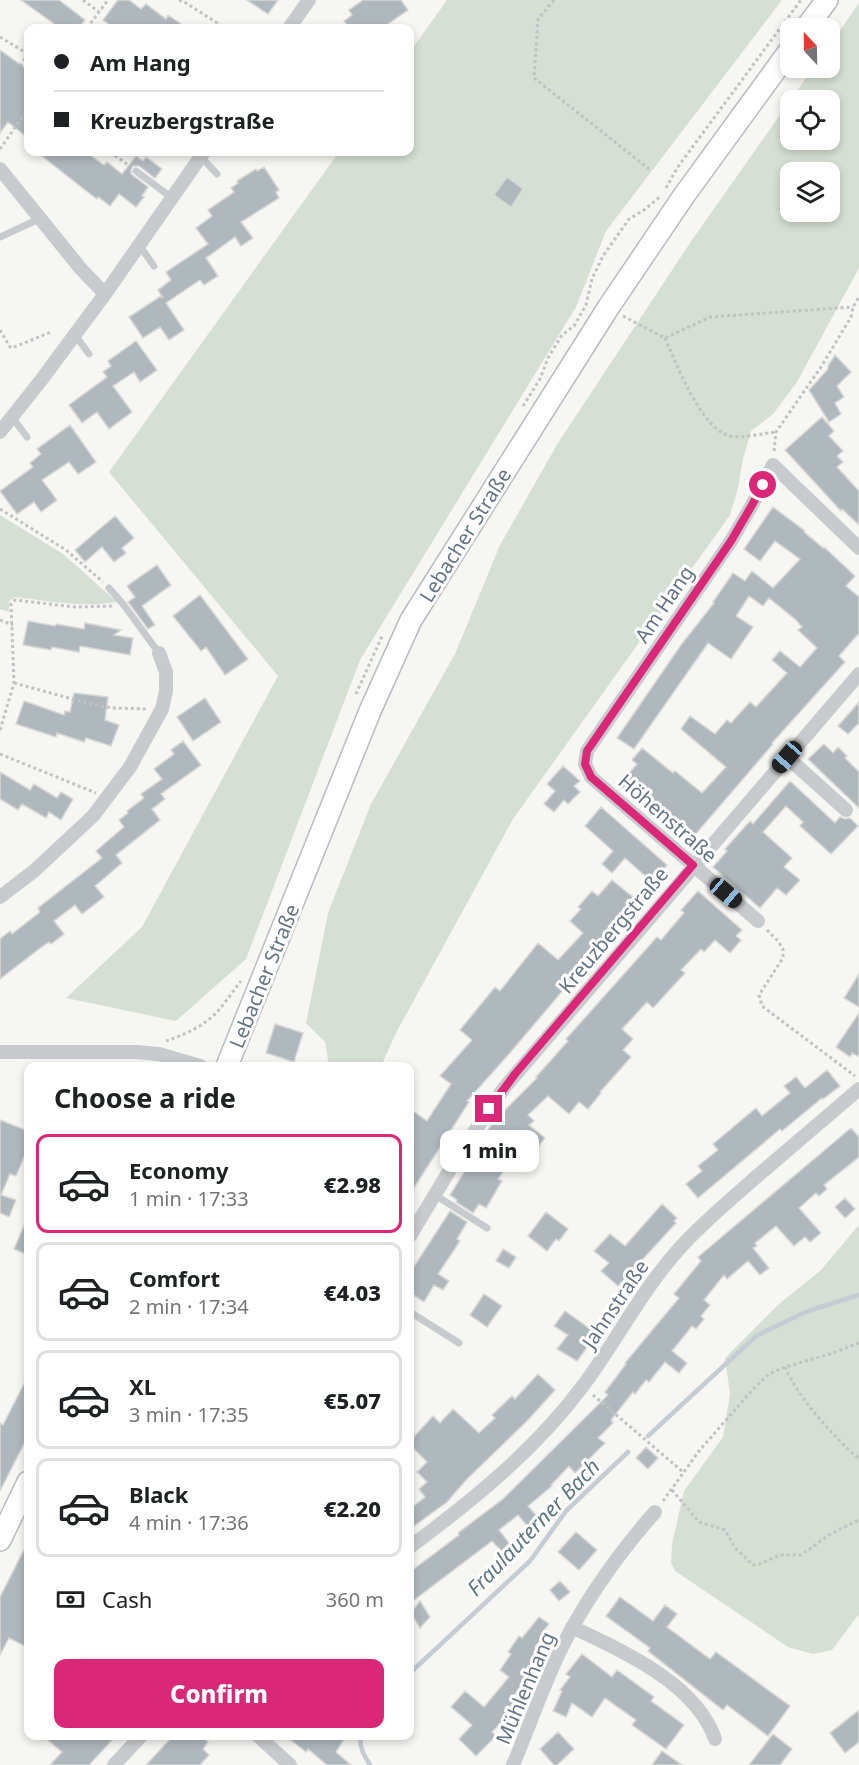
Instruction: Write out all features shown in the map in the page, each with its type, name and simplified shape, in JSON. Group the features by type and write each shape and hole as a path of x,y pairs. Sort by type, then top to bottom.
{"main road":[{"path":"814,18 827,0"},
{"name":"Lebacher Straße","path":"229,1062 370,711 411,620 608,308 683,197 780,64"},
{"path":"0,1539 24,1490"}],"street":[{"path":"292,24 309,0"},
{"path":"0,432 105,294 201,156"},
{"path":"0,169 39,219 105,294"},
{"path":"773,465 859,548"},
{"name":"Am Hang","path":"585,764 587,751 731,541 773,465"},
{"path":"0,897 34,871 93,816 108,799 135,758 162,709 166,691 166,672 159,653"},
{"name":"Kreuzbergstraße","path":"414,1229 504,1088 859,674"},
{"path":"787,757 846,810"},
{"name":"Höhenstraße","path":"585,764 591,777 758,921"},
{"path":"0,1052 122,1052 159,1054 186,1062"},
{"name":"Jahnstraße","path":"414,1544 474,1497 542,1435 583,1386 656,1276 712,1215 859,1089"},
{"name":"Mühlenhang","path":"513,1765 560,1651 573,1627 611,1566 655,1512"},
{"name":"Mühlenhang","path":"573,1627 631,1657 667,1679 703,1715 711,1726 715,1739"},
{"path":"114,1765 137,1740"},
{"path":"262,1740 290,1765"}],"lane":[{"path":"204,156 217,174"},
{"path":"136,171 172,198"},
{"path":"0,237 39,219"},
{"path":"139,245 154,266"},
{"path":"75,335 89,354"},
{"path":"12,417 27,437"},
{"path":"109,588 159,653"},
{"path":"435,1195 487,1228"},
{"path":"414,1315 459,1343"}],"path":[{"path":"82,0 99,12"},
{"path":"90,24 108,0"},
{"path":"179,0 219,24"},
{"path":"554,0 538,19 534,78 649,169"},
{"path":"0,37 24,52"},
{"path":"20,66 24,60"},
{"path":"0,149 24,115"},
{"path":"115,156 136,171"},
{"path":"773,465 777,432 827,357 851,317 853,307 859,297"},
{"path":"664,338 710,317 853,307"},
{"path":"608,308 664,338 695,402 715,429 732,437 777,432"},
{"path":"0,330 12,348 51,332"},
{"path":"0,509 66,550 109,588"},
{"path":"0,730 14,683 11,604 15,600 75,608 104,608 123,604"},
{"path":"0,620 13,624"},
{"path":"14,683 112,708 162,709"},
{"path":"0,754 108,799"},
{"path":"758,921 783,949 783,958 759,995 762,1006 859,1079"},
{"path":"655,1512 699,1451 769,1374 859,1343"},
{"path":"785,1367 791,1380 833,1436 859,1459"},
{"path":"583,1386 683,1472"},
{"path":"672,1490 699,1522 725,1530 736,1549 753,1565 780,1555 801,1555 832,1533 859,1520"}],"shaded area":[{"path":"447,0 782,0 606,231 576,307 360,660 246,959 176,1021 66,998 142,927 278,676 109,472 336,156 414,156 414,46"},
{"path":"859,3 859,268 797,382 773,414 751,431 730,515 513,819 396,1033 383,1062 328,1062 325,1042 306,1023 328,913 371,804 455,654 500,545 558,443 692,240 780,115 780,150 840,150 840,90 797,90 806,78 840,78 840,31"},
{"path":"0,515 63,554 117,602 79,604 15,597 9,601 9,612 0,609"},
{"path":"859,1225 859,1614 832,1650 813,1654 788,1647 675,1571 671,1562 672,1544 684,1491 723,1437 730,1394 725,1358 779,1304 820,1271"}],"building":[{"path":"21,0 59,0 85,20 82,24 54,24"},
{"path":"118,0 129,0 141,9 146,4 166,19 168,15 181,24 108,24 103,20"},
{"path":"247,0 278,0 268,14"},
{"path":"363,0 401,0 408,10 388,24 347,24 344,21 352,15 349,10"},
{"path":"0,50 24,67 24,135 8,122 0,133"},
{"path":"42,156 92,156 104,165 107,162 122,174 136,156 143,161 146,157 162,169 155,178 139,166 133,166 131,174 148,187 136,207 119,194 110,206 98,197 97,199"},
{"path":"264,167 279,190 276,192 279,198 241,222 253,238 241,246 235,237 206,258 218,276 204,285 200,280 166,303 184,330 169,340 160,327 143,338 129,317 161,296 163,298 158,290 171,280 166,272 208,244 196,228 212,216 208,210 234,192 231,188 238,183 237,181 256,169 257,171"},
{"path":"507,177 523,189 511,207 494,195"},
{"path":"136,341 157,370 140,382 134,372 113,386 132,412 109,429 97,412 82,423 69,405 107,377 103,372 111,366 108,361"},
{"path":"835,355 851,372 837,386 844,397 835,403 841,414 829,422 809,390 828,369"},
{"path":"822,417 834,431 829,436 843,451 837,456 843,462 837,467 859,491 859,525 842,509 841,511 785,450"},
{"path":"70,425 96,462 78,474 69,462 42,480 57,500 41,512 34,502 17,514 0,491 33,467 30,463 41,454 37,449"},
{"path":"773,507 805,531 855,576 846,586 859,597 859,633 839,656 845,662 772,743 688,843 619,785 637,764 632,760 642,748 702,793 726,767 681,729 690,716 715,734 727,720 731,723 750,702 756,707 787,673 772,660 780,651 800,667 817,648 798,630 802,627 796,620 769,598 763,606 749,596 736,616 753,627 731,659 708,643 634,749 617,738 733,573 745,581 752,571 773,588 800,559 775,541 760,561 744,549"},
{"path":"115,516 134,538 122,548 126,553 114,562 102,547 85,562 75,550"},
{"path":"157,565 171,585 142,606 155,625 148,629 128,602 135,597 127,586"},
{"path":"200,595 248,659 225,675 206,647 201,651 173,616"},
{"path":"28,621 84,629 85,623 121,630 114,635 133,638 130,655 80,646 79,652 23,645"},
{"path":"74,693 108,697 105,720 119,725 111,746 86,738 84,742 57,733 56,737 16,724 24,701 64,715 65,711 70,712"},
{"path":"205,698 221,722 193,741 177,717"},
{"path":"859,702 859,723 848,734 838,726"},
{"path":"183,741 201,765 161,794 165,799 152,809 160,820 116,855 122,863 95,886 104,897 82,914 75,905 54,921 64,934 51,944 49,942 39,949 0,979 0,939 10,931 12,934 40,912 38,908 102,858 96,851 124,827 119,820 144,798 141,794 162,779 154,769 174,754 171,750"},
{"path":"824,744 833,753 838,747 859,772 859,808 808,759"},
{"path":"563,766 580,781 574,786 580,792 568,804 564,800 554,812 544,804 555,791 547,784"},
{"path":"0,772 30,790 34,784 57,798 61,792 73,799 61,820 49,812 46,818 22,804 18,810 0,799"},
{"path":"790,781 835,823 840,817 850,818 858,826 831,854 800,826 803,822 786,806 763,832 792,858 784,867 800,880 786,895 777,888 760,908 713,867 727,851 725,849 750,821 753,824"},
{"path":"601,807 667,865 652,882 625,858 612,873 602,864 613,851 585,826"},
{"path":"612,880 634,898 624,910 627,913 597,950 467,1101 469,1102 414,1188 414,1112 427,1121 451,1084 440,1076 472,1040 460,1030 495,987 500,991 538,943 558,960 583,933 570,921 581,909 578,907 592,891 598,896"},
{"path":"698,891 742,930 736,936 741,940 730,953 715,940 704,952 701,949 681,970 685,973 653,1008 647,1002 622,1029 633,1039 623,1050 631,1057 588,1109 579,1102 569,1114 548,1096 528,1115 534,1121 529,1125 545,1138 537,1148 533,1145 528,1151 520,1146 498,1179 502,1181 486,1208 479,1204 473,1213 456,1202 457,1200 450,1195 493,1122 537,1078 568,1041 566,1039 657,937 661,940 684,913 681,910"},
{"path":"859,974 859,1007 844,998"},
{"path":"859,1013 859,1057 852,1053 850,1057 836,1047"},
{"path":"275,1024 303,1033 294,1062 266,1053"},
{"path":"827,1070 840,1086 782,1131 780,1129 698,1198 686,1184 702,1171 698,1166 718,1150 713,1144 756,1108 762,1116 790,1093 784,1086 796,1077 805,1088"},
{"path":"0,1120 24,1129 24,1157 16,1176 10,1174 1,1195 16,1200 9,1217 0,1213"},
{"path":"851,1128 859,1137 859,1157 824,1185 827,1189 819,1196 816,1193 799,1208 821,1233 810,1242 805,1237 794,1246 776,1226 755,1243 757,1246 753,1248 769,1268 760,1275 748,1261 727,1279 724,1275 704,1300 710,1305 701,1316 704,1319 696,1329 692,1326 672,1351 687,1363 679,1373 665,1362 649,1382 646,1380 635,1394 633,1392 611,1420 613,1423 598,1438 605,1443 575,1473 569,1466 552,1486 528,1506 539,1519 529,1528 518,1515 499,1530 512,1547 504,1554 492,1541 414,1600 414,1569 503,1499 608,1395 605,1392 625,1363 679,1298 674,1294 701,1261 698,1257"},
{"path":"845,1198 855,1209 845,1218 835,1207"},
{"path":"662,1204 677,1218 674,1221 676,1223 618,1286 601,1271 609,1263 594,1251 610,1234 625,1246"},
{"path":"450,1211 467,1222 457,1239 460,1241 438,1274 449,1281 443,1290 434,1285 424,1302 414,1296 414,1267"},
{"path":"546,1212 568,1229 547,1251 528,1236"},
{"path":"24,1225 24,1253 14,1249"},
{"path":"503,1249 516,1257 509,1268 496,1261"},
{"path":"484,1294 502,1306 487,1327 470,1315"},
{"path":"565,1311 597,1334 577,1361 557,1349 568,1335 554,1326"},
{"path":"538,1374 555,1390 447,1502 414,1526 414,1506 425,1497 419,1489 427,1482 417,1472 427,1462 414,1449 414,1437 433,1416 440,1423 453,1409 479,1433 495,1418 492,1415 512,1396 515,1399"},
{"path":"24,1384 24,1444 0,1491 0,1423 3,1425"},
{"path":"646,1447 658,1458 648,1469 636,1458"},
{"path":"576,1532 597,1550 579,1570 558,1552"},
{"path":"24,1550 24,1646 9,1638 0,1655 0,1597"},
{"path":"560,1581 570,1592 559,1601 550,1590"},
{"path":"620,1597 653,1621 665,1605 677,1614 667,1627 710,1659 716,1652 790,1706 768,1736 727,1705 723,1710 648,1651 650,1648 606,1616"},
{"path":"420,1601 430,1617 420,1628 414,1618 414,1609"},
{"path":"539,1617 549,1624 544,1630 547,1632 535,1647 541,1652 529,1668 532,1670 511,1700 518,1705 492,1732 496,1736 476,1756 459,1739 472,1725 451,1707 465,1691 484,1707 509,1677 500,1670 511,1654 508,1652 519,1636 522,1638"},
{"path":"582,1654 612,1677 617,1670 654,1697 651,1701 684,1725 666,1749 632,1725 636,1720 605,1698 592,1717 572,1703 566,1717 553,1711 562,1691 560,1690 570,1677 566,1674"},
{"path":"859,1710 859,1742 845,1753 830,1733"},
{"path":"558,1732 574,1749 557,1765 554,1765 540,1749"},
{"path":"773,1734 792,1749 780,1765 749,1765"},
{"path":"48,1740 112,1740 89,1765 50,1765 62,1752"},
{"path":"169,1740 205,1740 208,1742 203,1749 209,1755 200,1765 146,1765"},
{"path":"291,1740 344,1740 336,1752 351,1765 327,1765 308,1749 306,1752"},
{"path":"662,1751 682,1765 652,1765"}],"waterway":[{"name":"Fraulauterner Bach","path":"648,1436 756,1336 808,1311 859,1295"},
{"name":"Fraulauterner Bach","path":"414,1669 530,1561 566,1511 628,1452"},
{"name":"Fraulauterner Bach","path":"361,1740 361,1748 370,1765"}],"route":[{"path":"489,1109 515,1074 693,865 591,777 585,764 587,751 731,541 763,485"}]}
